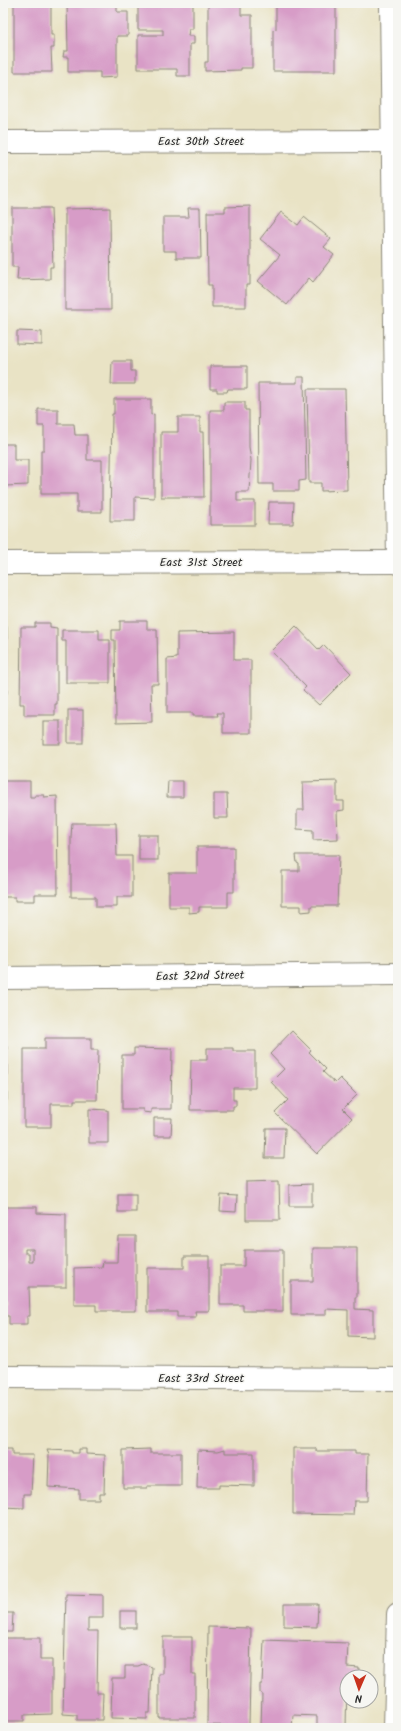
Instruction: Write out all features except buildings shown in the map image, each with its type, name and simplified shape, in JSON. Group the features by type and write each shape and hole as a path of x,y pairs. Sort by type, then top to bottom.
{"street":[{"path":"391,3 395,141 398,563"},
{"name":"East 30th Street","path":"3,142 395,141"},
{"name":"East 31st Street","path":"3,563 398,563"},
{"name":"East 32nd Street","path":"3,978 398,974"},
{"name":"East 33rd Street","path":"3,1377 398,1379"},
{"path":"396,1728 398,1614"}]}
